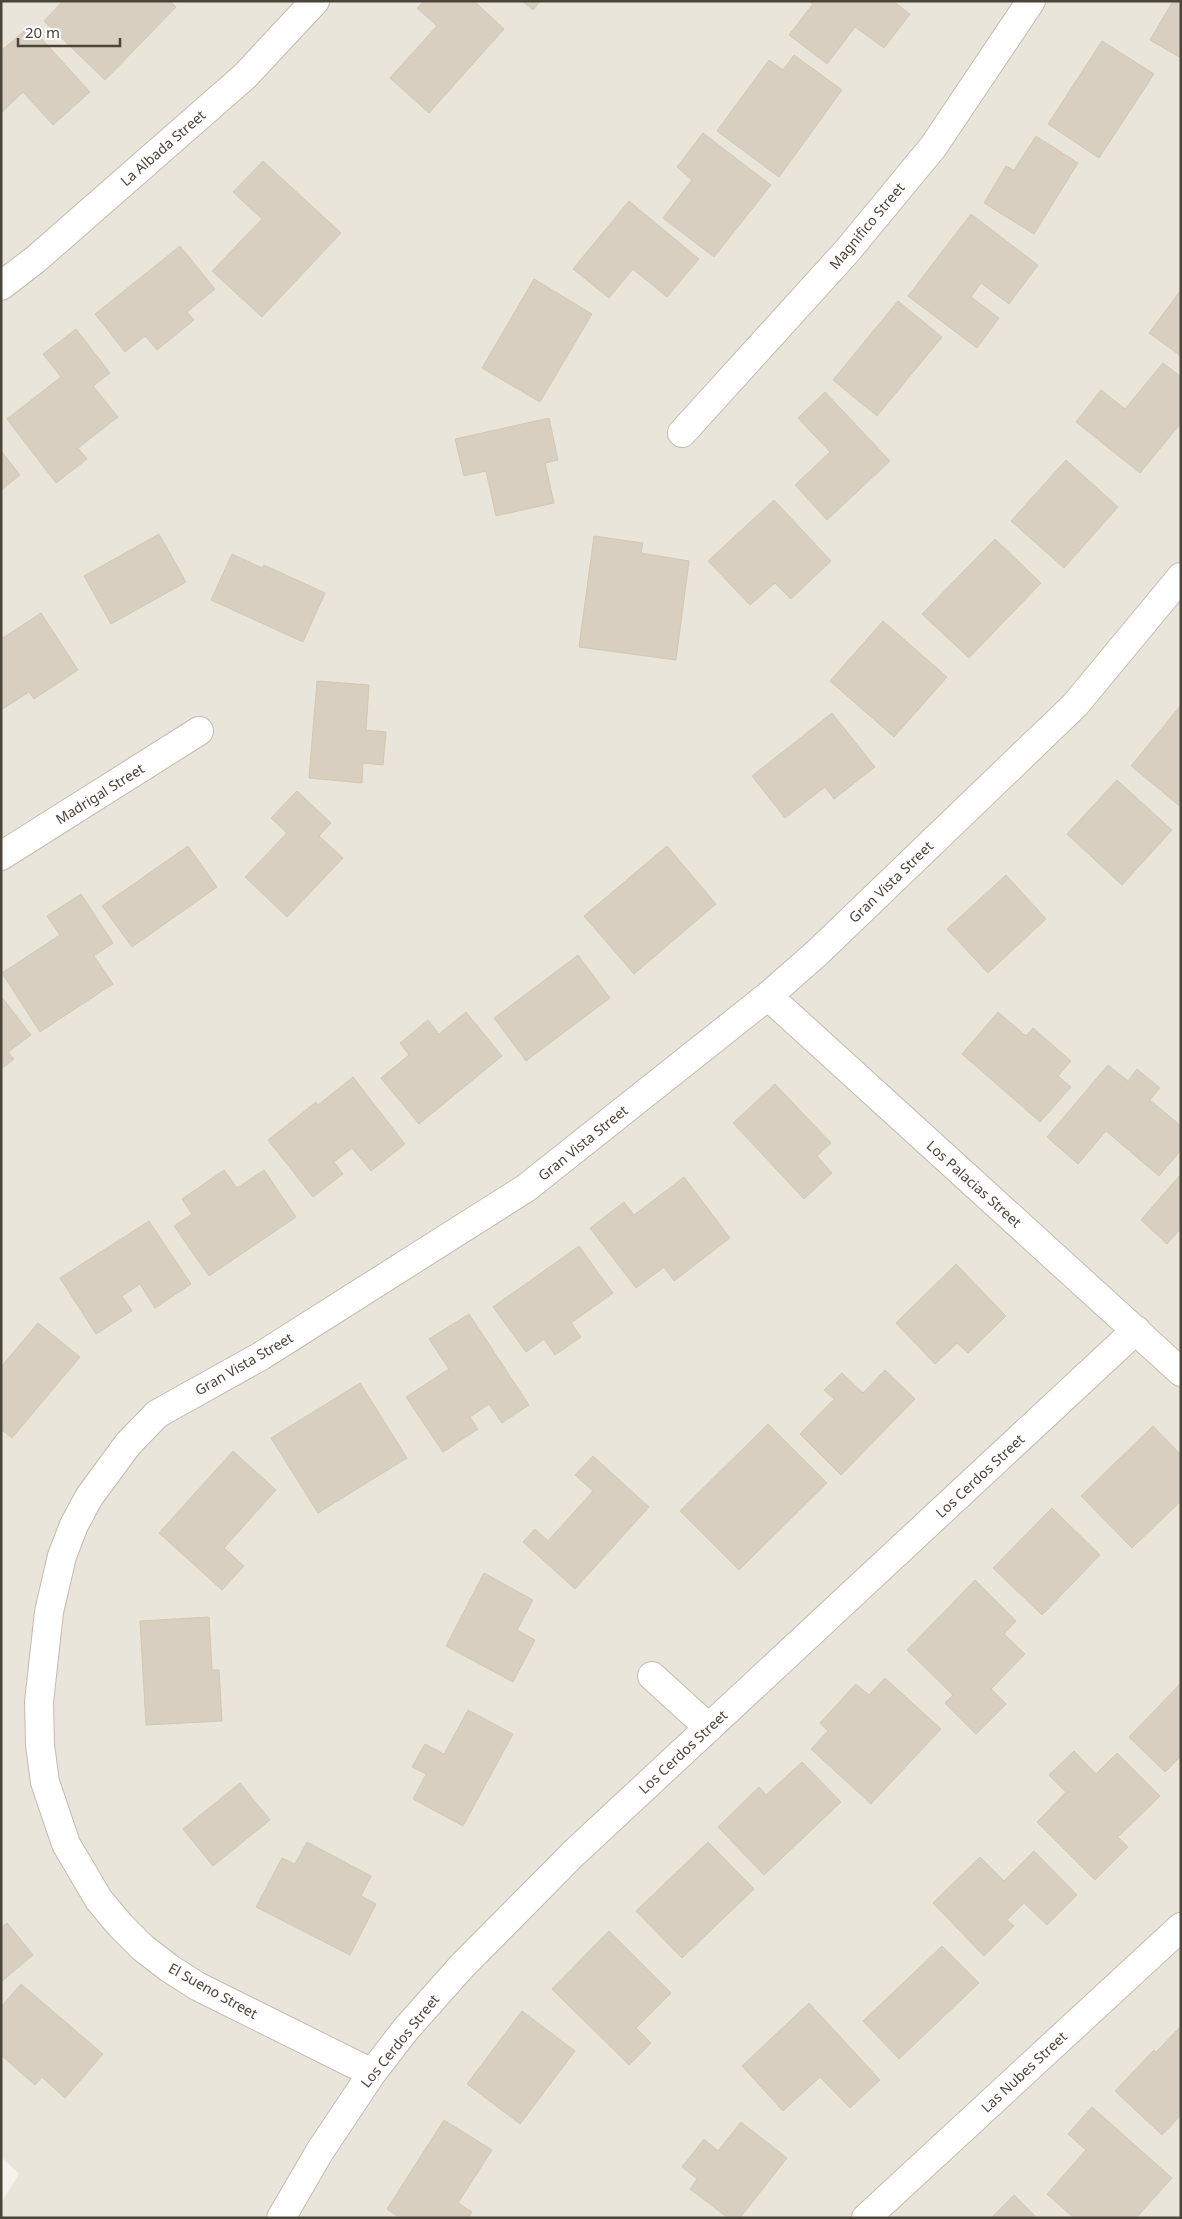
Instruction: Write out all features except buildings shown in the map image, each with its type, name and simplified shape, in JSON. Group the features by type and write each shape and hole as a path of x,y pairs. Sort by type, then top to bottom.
{"street":[{"name":"La Albada Street","path":"1,286 36,259 245,76 315,1"},
{"name":"Magnifico Street","path":"682,433 848,250 933,147 1031,1"},
{"name":"Gran Vista Street","path":"39,1702 49,1612 62,1556 74,1525 89,1497 108,1469 157,1414 261,1356 526,1188 768,996 817,953 1075,704 1181,577"},
{"name":"Madrigal Street","path":"1,856 199,731"},
{"name":"Los Palacias Street","path":"768,996 1181,1372"},
{"name":"Los Cerdos Street","path":"281,2218 320,2152 372,2073 406,2029 462,1966 574,1853 1136,1330"},
{"path":"652,1676 709,1728"},
{"name":"El Sueno Street","path":"39,1702 40,1745 45,1782 66,1844 99,1900 120,1925 143,1948 197,1986 372,2073"},
{"name":"Las Nubes Street","path":"866,2218 1181,1927"}],"shaded area":[{"path":"1,1 1181,1 1181,2218 1,2218 1,2203 19,2174 1,2157"}]}
